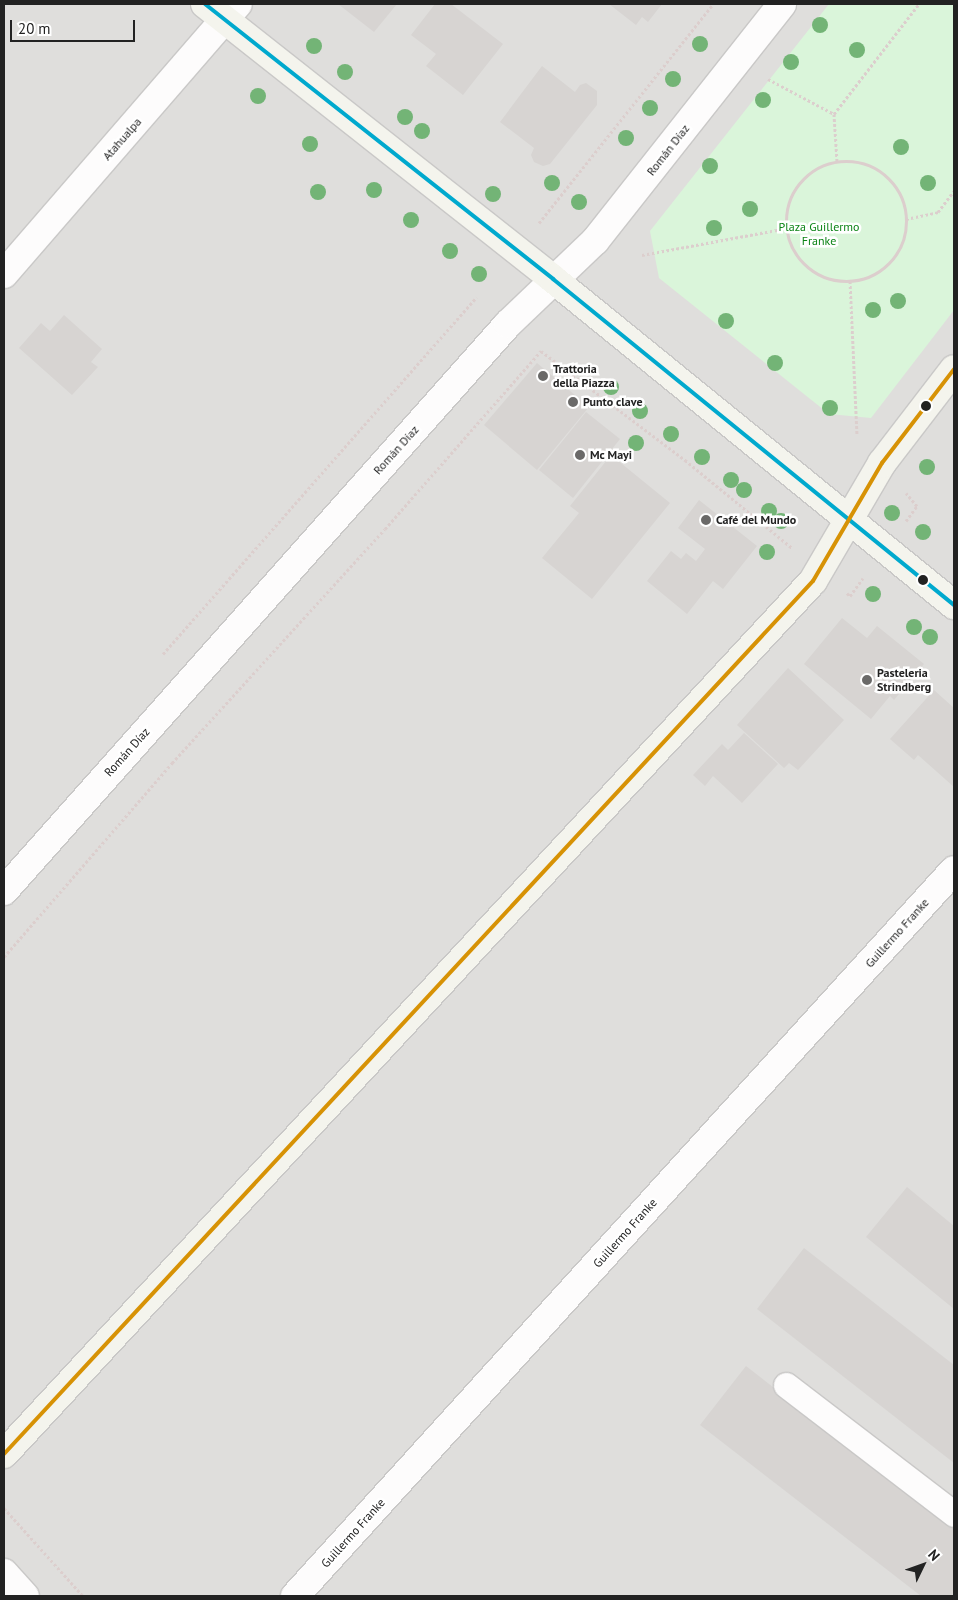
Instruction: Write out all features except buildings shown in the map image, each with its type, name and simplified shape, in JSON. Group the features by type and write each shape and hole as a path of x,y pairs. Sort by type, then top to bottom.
{"street":[{"name":"Román Díaz","path":"4,891 501,331 608,226 782,4"},
{"path":"222,9 954,605"},
{"name":"Atahualpa","path":"4,274 222,9"},
{"path":"4,1454 821,570 882,462 954,369"},
{"name":"Guillermo Franke","path":"295,1596 954,870"},
{"path":"4,1573 25,1596"}],"lane":[{"path":"786,1385 954,1514"}],"path":[{"path":"516,250 713,4"},
{"path":"837,161 834,114 919,4"},
{"path":"737,63 834,114"},
{"path":"837,161 858,161 882,173 892,182 902,199 906,219 904,238 896,256 882,270 865,279 850,280 826,277 809,268 796,254 788,236 786,216 791,197 802,179 818,167 837,161"},
{"path":"906,219 938,212 954,191"},
{"path":"642,255 788,228"},
{"path":"850,280 857,436 882,462"},
{"path":"162,655 477,297"},
{"path":"4,958 172,763 385,529 541,351 685,460 821,570 850,596"},
{"path":"4,1508 83,1596"}],"shaded area":[{"path":"4,4 954,4 954,1596 4,1596"}],"green space":[{"name":"Plaza Guillermo Franke","path":"829,4 954,4 954,310 871,418 829,414 659,278 650,231"}],"transit line":[{"path":"205,4 553,279 954,605"},
{"path":"4,1454 813,581 882,463 954,369"}],"place":[{"name":"Trattoria della Piazza","path":"543,376"},
{"name":"Punto clave","path":"573,402"},
{"name":"Mc Mayi","path":"580,455"},
{"name":"Café del Mundo","path":"706,520"},
{"name":"Pasteleria Strindberg","path":"867,680"}]}
